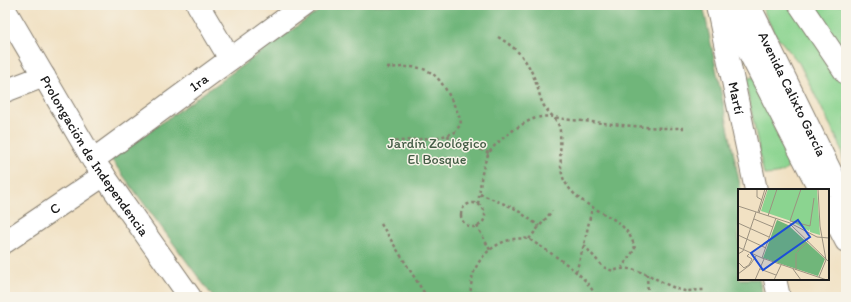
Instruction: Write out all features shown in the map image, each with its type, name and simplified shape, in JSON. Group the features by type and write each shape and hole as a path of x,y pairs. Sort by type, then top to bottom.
{"street":[{"path":"198,5 230,59"},
{"name":"1ra","path":"98,168 230,59 304,5"},
{"name":"Martí","path":"717,5 756,189"},
{"name":"Avenida Calixto García","path":"725,5 819,189"},
{"name":"Avenida Calixto García","path":"749,5 846,203"},
{"path":"800,5 846,73"},
{"name":"Prolongación de Independencia","path":"5,10 98,168 190,297"},
{"path":"5,91 44,76"},
{"name":"C","path":"5,242 98,168"},
{"path":"829,208 846,241"},
{"path":"775,280 779,297"}],"path":[{"path":"498,37 516,48 533,72 544,106 554,116 560,130 563,178 575,197 622,224 633,239 635,249 622,267"},
{"path":"387,68 412,66 430,71 445,87 460,118 461,124 454,133 446,136 391,142"},
{"path":"477,226 483,221 485,214 478,204 481,179 489,153 511,132 523,124 539,117 554,116 569,120 652,129 684,128"},
{"path":"446,136 489,153"},
{"path":"480,194 514,208 539,226"},
{"path":"477,226 466,224 461,215 467,205 474,203 478,204"},
{"path":"576,272 584,245 592,208"},
{"path":"529,239 552,211"},
{"path":"381,224 423,291 432,297"},
{"path":"477,226 490,250"},
{"path":"463,297 470,297 473,275 485,254 506,240 522,238 529,239 576,272 594,291 596,297"},
{"path":"584,245 603,267 613,270 622,267 647,274 684,291 704,290"},
{"path":"647,274 648,297"}],"green space":[{"name":"Jardín Zoológico El Bosque","path":"327,5 703,5 741,189 738,189 738,280 759,280 763,297 213,297 111,159"},
{"path":"761,5 846,5 846,171 840,145 799,63 774,33"},
{"path":"753,77 790,165 785,171 779,173 764,175 745,79"}]}
